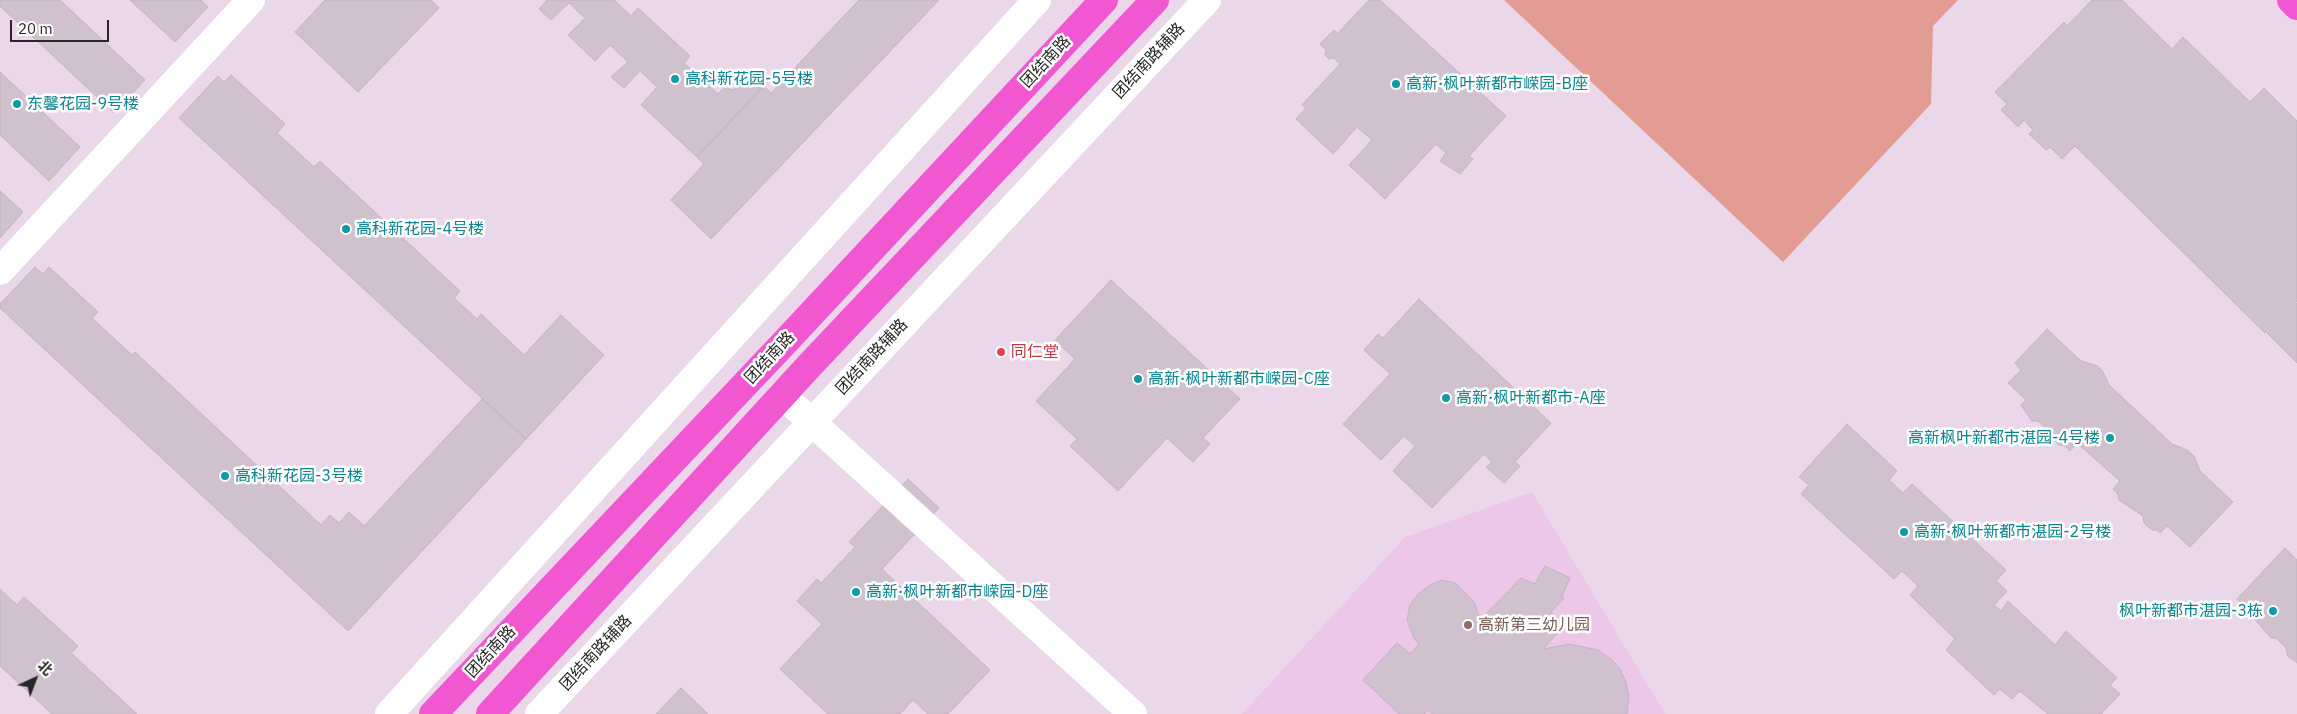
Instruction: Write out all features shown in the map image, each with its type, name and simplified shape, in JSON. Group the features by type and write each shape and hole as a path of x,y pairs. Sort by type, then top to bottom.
{"main road":[{"name":"团结南路","path":"433,714 786,341 1104,0"},
{"name":"团结南路","path":"490,714 782,395 1156,0"},
{"path":"2291,0 2297,6"}],"street":[{"path":"0,271 252,0"},
{"path":"389,714 1037,0"},
{"name":"团结南路辅路","path":"539,714 1207,0"},
{"path":"782,395 1133,714"}],"shaded area":[{"path":"1504,0 1958,0 1933,26 1931,104 1783,262"},
{"name":"高新第三幼儿园","path":"1532,492 1665,714 1242,714 1405,537"}],"building":[{"path":"0,0 60,0 145,80 114,113 0,6"},
{"path":"130,0 201,0 208,7 175,42"},
{"path":"325,0 431,0 439,8 358,92 295,32"},
{"name":"高科新花园-5号楼","path":"547,0 614,0 631,16 638,8 690,56 684,63 718,94 726,86 731,90 737,88 738,90 741,86 758,81 763,86 697,157 641,105 657,87 640,71 624,88 611,77 628,62 610,45 595,61 568,35 585,18 569,3 551,20 539,9"},
{"path":"859,0 939,0 711,239 671,200 704,164 697,157 764,86 771,93"},
{"name":"高新·枫叶新都市嵘园-B座","path":"1369,0 1380,0 1506,116 1469,156 1473,159 1460,174 1440,161 1446,153 1436,144 1385,199 1349,165 1372,140 1357,127 1333,154 1296,119 1306,108 1302,105 1340,64 1334,58 1329,59 1325,55 1326,50 1320,44 1334,30 1338,33"},
{"path":"2092,0 2122,0 2172,49 2183,37 2250,102 2264,88 2297,121 2297,301 2265,333 2075,146 2062,159 2050,147 2046,150 2029,134 2033,130 2024,120 2018,127 2001,110 2007,104 1995,92 2064,22 2067,26"},
{"name":"东馨花园-9号楼","path":"0,72 80,147 49,181 0,135"},
{"name":"高科新花园-4号楼","path":"231,75 285,124 277,133 314,167 320,161 460,291 454,298 477,319 481,314 524,355 561,315 604,355 526,439 179,118 218,76 224,82"},
{"path":"0,191 23,212 0,238"},
{"name":"高科新花园-3号楼","path":"35,267 43,274 49,267 98,312 92,318 132,355 135,352 321,525 330,515 339,523 349,512 364,526 482,399 526,439 348,631 0,308 0,304"},
{"name":"高新·枫叶新都市嵘园-C座","path":"1111,280 1240,399 1203,438 1210,444 1193,462 1167,438 1118,491 1070,446 1077,439 1036,401 1075,359 1055,340"},
{"name":"高新·枫叶新都市-A座","path":"1419,299 1551,423 1515,462 1520,466 1504,483 1486,467 1492,462 1484,454 1432,508 1393,471 1415,446 1404,436 1381,460 1343,424 1390,374 1364,350 1378,334 1383,338"},
{"path":"2297,303 2297,363 2267,333"},
{"name":"高新枫叶新都市湛园-4号楼","path":"2047,329 2081,361 2098,366 2109,385 2172,444 2187,450 2194,456 2200,471 2233,502 2190,547 2167,526 2160,533 2157,530 2152,530 2144,523 2143,516 2119,500 2118,494 2113,489 2120,481 2077,443 2070,451 2065,446 2059,445 2054,440 2053,435 2038,421 2032,421 2021,405 2026,400 2008,383 2021,370 2015,363"},
{"name":"高新·枫叶新都市湛园-2号楼","path":"1847,424 1897,471 1889,480 1903,493 1912,484 2006,570 1996,581 2007,591 1994,605 2001,611 2008,601 2055,645 2066,631 2117,678 2110,685 2120,694 2101,714 2048,714 2020,691 2012,699 2000,689 1994,695 1946,650 1955,639 1910,595 1918,586 1902,571 1894,579 1801,494 1809,485 1799,477"},
{"name":"高新·枫叶新都市嵘园-D座","path":"908,479 939,508 882,569 990,670 948,714 928,714 913,700 900,714 828,714 780,669 822,624 797,601 817,579 821,583 855,547 849,542"},
{"name":"枫叶新都市湛园-3栋","path":"2285,548 2297,560 2297,663 2288,656 2286,648 2276,638 2271,638 2237,599"},
{"path":"1545,566 1570,578 1562,596 1564,598 1551,612 1565,625 1543,649 1570,644 1598,650 1611,659 1620,669 1626,683 1629,696 1627,714 1433,714 1428,710 1424,714 1399,714 1363,680 1397,643 1410,654 1419,644 1414,638 1407,620 1410,605 1419,593 1432,584 1442,580 1455,583 1475,603 1478,614 1482,618 1521,578 1535,584"},
{"path":"0,589 17,605 24,597 78,646 71,653 137,714 52,714 0,666"},
{"path":"681,688 708,714 656,714"}],"place":[{"name":"高科新花园-5号楼","path":"675,79"},
{"name":"高新·枫叶新都市嵘园-B座","path":"1396,84"},
{"name":"东馨花园-9号楼","path":"17,104"},
{"name":"高科新花园-4号楼","path":"346,229"},
{"name":"同仁堂","path":"1001,352"},
{"name":"高新·枫叶新都市嵘园-C座","path":"1138,379"},
{"name":"高新·枫叶新都市-A座","path":"1446,398"},
{"name":"高新枫叶新都市湛园-4号楼","path":"2110,438"},
{"name":"高科新花园-3号楼","path":"225,476"},
{"name":"高新·枫叶新都市湛园-2号楼","path":"1904,532"},
{"name":"高新·枫叶新都市嵘园-D座","path":"856,592"},
{"name":"枫叶新都市湛园-3栋","path":"2273,611"},
{"name":"高新第三幼儿园","path":"1468,625"}]}
